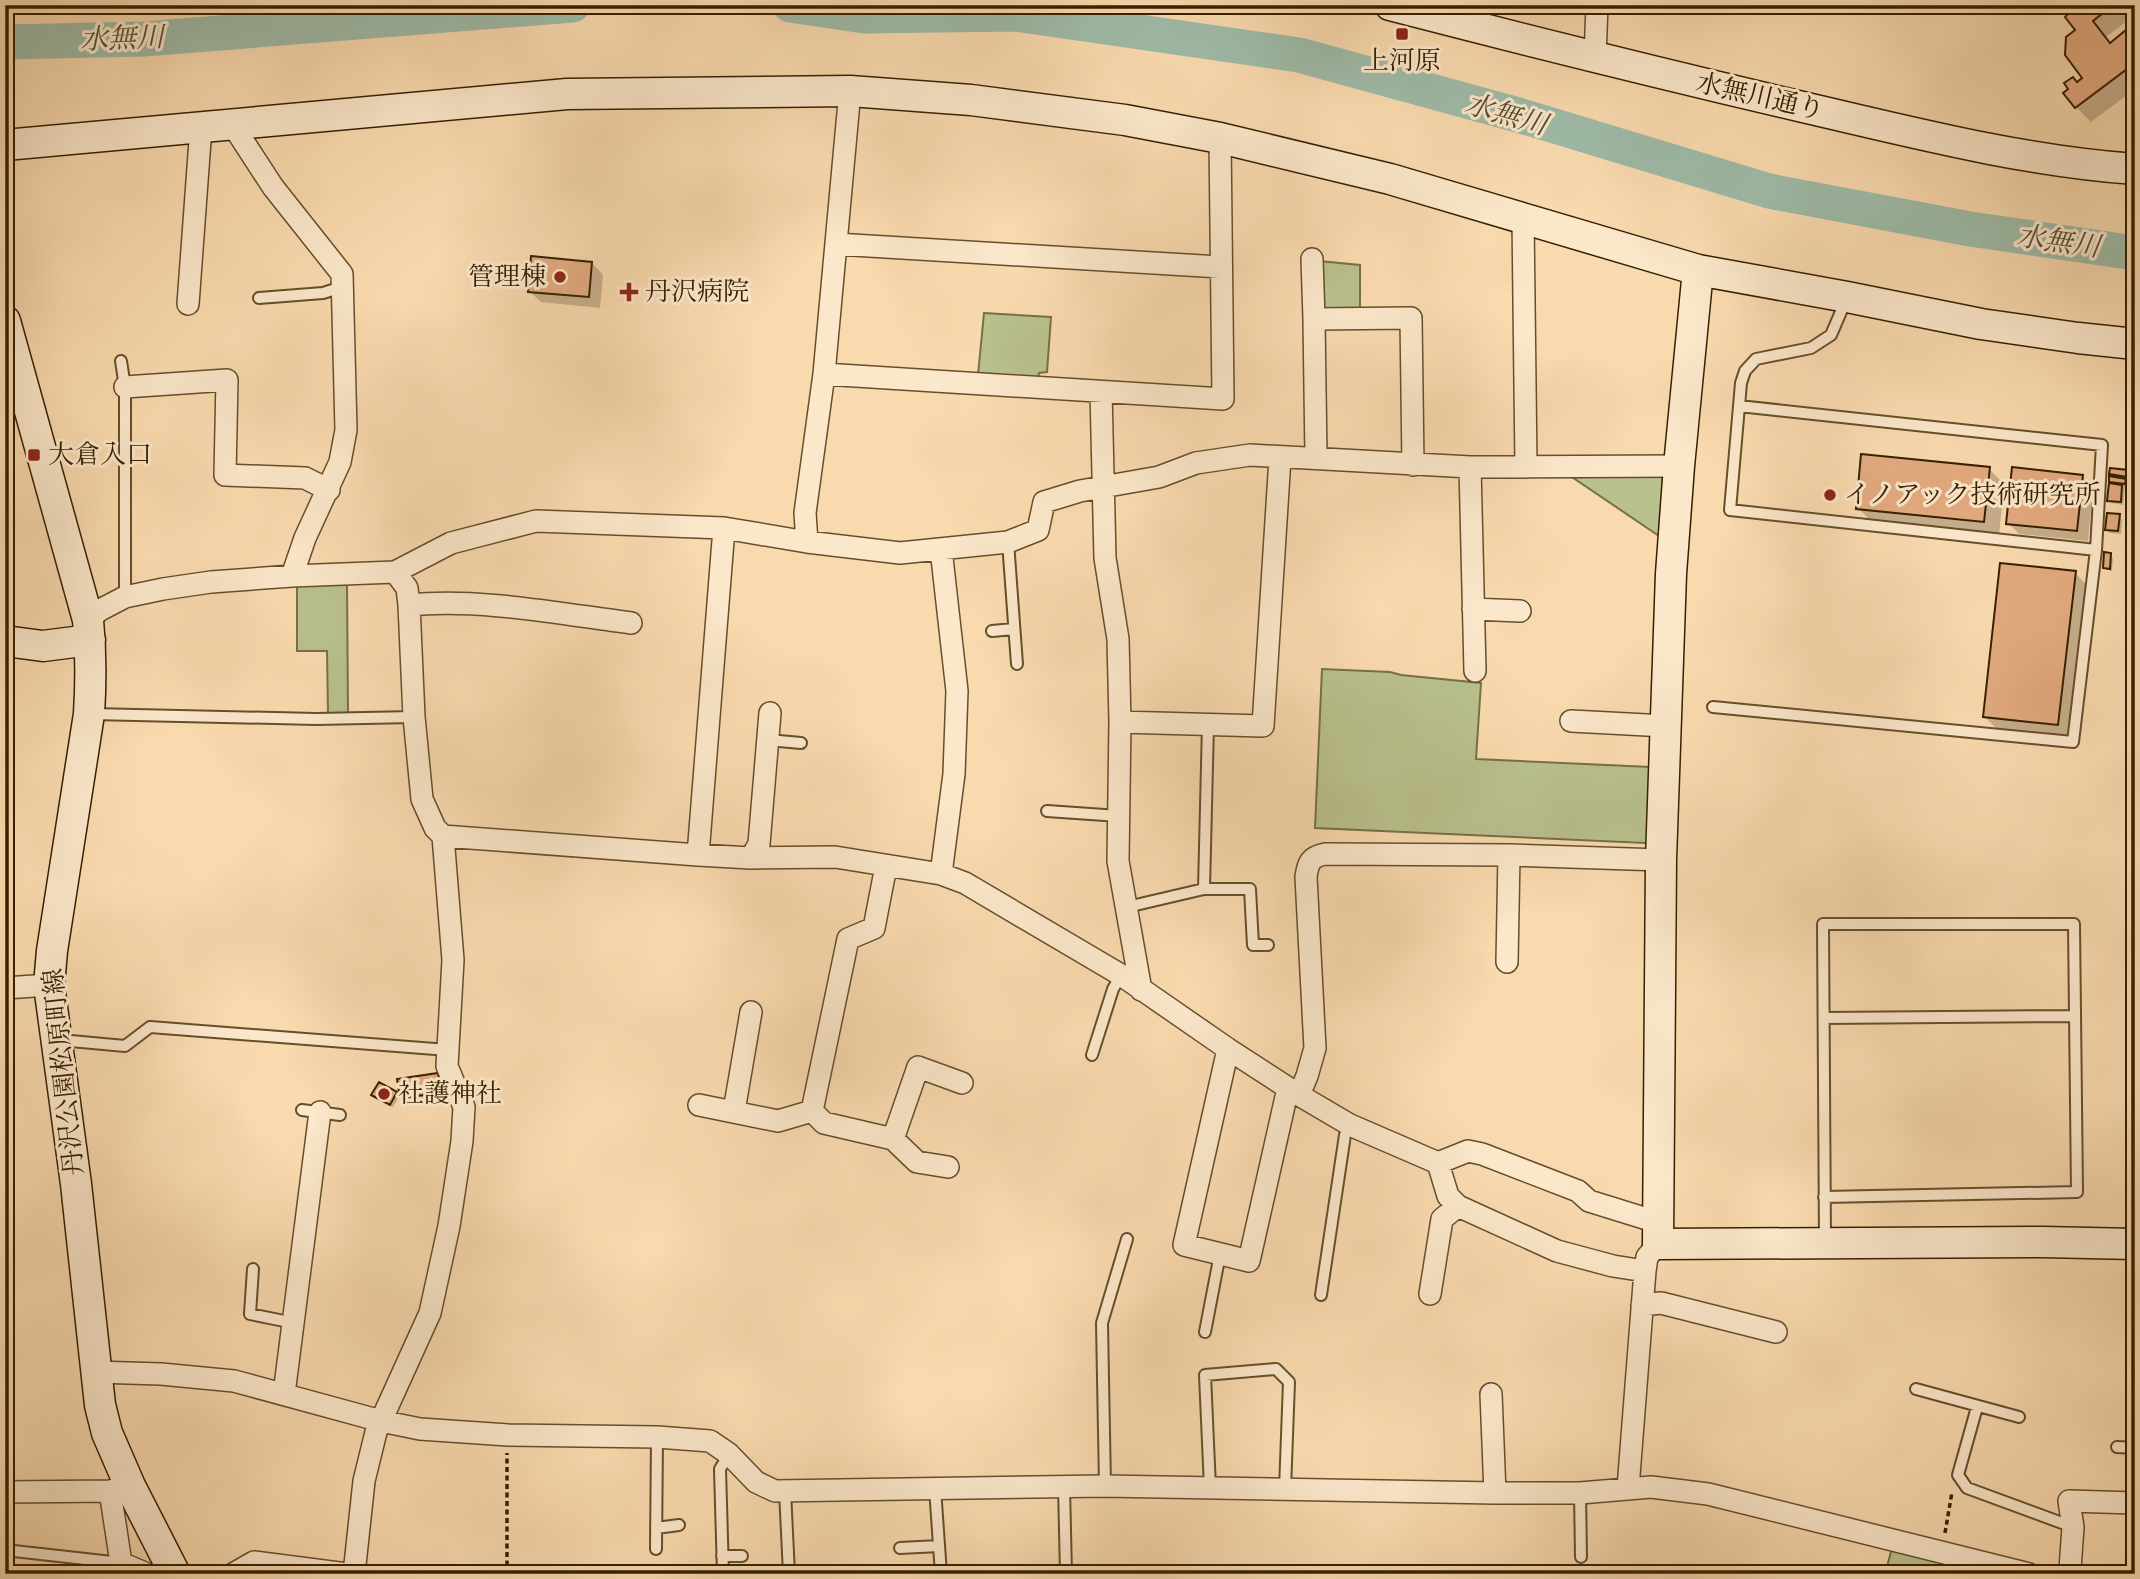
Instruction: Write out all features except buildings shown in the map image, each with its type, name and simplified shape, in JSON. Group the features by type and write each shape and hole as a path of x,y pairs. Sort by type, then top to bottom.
{"street":[{"name":"水無川通り","path":"1390,5 1595,58 1970,146 2089,166 2135,169"},
{"path":"1595,58 1597,5"},
{"path":"807,542 806,513 824,373 850,91"},
{"path":"5,145 567,94 850,91 996,103 1125,120 1220,138 1390,179 1698,270 1981,324 2135,344"},
{"path":"232,124 273,187 342,274 346,430 340,462 305,538 292,576"},
{"path":"188,304 183,263 201,127"},
{"path":"824,373 1223,399 1220,138"},
{"path":"1523,218 1526,467"},
{"path":"836,244 1220,267"},
{"path":"1312,259 1316,458"},
{"path":"1628,1488 1645,1271 1647,1257 1659,1233 1661,860 1671,573 1698,270"},
{"path":"1314,319 1411,318 1413,466"},
{"name":"丹沢公園松原町線","path":"5,321 89,630 92,676 89,714 49,985 76,1184 95,1372 120,1489 175,1574"},
{"path":"125,387 227,380 225,475 305,478 329,490"},
{"path":"1101,392 1105,558 1118,639 1118,861 1141,990"},
{"path":"5,641 43,646 89,630 100,610 125,597 211,582 395,572 451,543 536,521 724,528 807,542 900,553 1007,542 1038,530 1044,502 1080,491 1159,477 1196,464 1250,455 1413,466 1679,466"},
{"path":"1120,722 1263,726 1280,458"},
{"path":"1470,467 1474,609 1465,639 1475,671"},
{"path":"698,855 724,528"},
{"path":"941,549 957,691 954,774 941,874"},
{"path":"354,1574 363,1481 376,1432 430,1313 449,1226 462,1141 464,1107 447,1066 453,960 443,836 435,828 422,799 414,717 407,588 395,572"},
{"path":"409,605 433,603 521,609 631,623"},
{"path":"1474,609 1520,611"},
{"path":"751,858 759,844 770,713"},
{"path":"1571,722 1666,726"},
{"path":"443,836 751,858 835,857 941,874 965,883 1121,975 1293,1092 1350,1125 1438,1163 1468,1151 1482,1154 1578,1191 1589,1201 1659,1233 1825,1243 2135,1244"},
{"path":"1228,1049 1184,1245 1249,1261 1293,1092 1307,1076 1315,1048 1306,877 1308,864 1314,856 1325,853 1509,855 1661,860"},
{"path":"1507,962 1509,855"},
{"path":"813,1111 848,939 874,928 886,866"},
{"path":"5,988 49,985"},
{"path":"734,1111 751,1012"},
{"path":"893,1139 918,1067 962,1083"},
{"path":"699,1105 778,1121 813,1111"},
{"path":"813,1111 824,1123 893,1139 917,1162 948,1167"},
{"path":"284,1394 314,1196 320,1112"},
{"path":"1438,1163 1448,1196 1458,1206 1558,1251 1613,1266 1645,1271"},
{"path":"1430,1294 1442,1219 1458,1206"},
{"path":"1642,1305 1661,1303 1776,1332"},
{"path":"95,1372 161,1374 234,1381 419,1429 508,1435 657,1437 710,1441 729,1454 756,1482 775,1491 1105,1486 1580,1493 1651,1487 1708,1494 2029,1574"},
{"path":"1492,1394 1495,1493"},
{"path":"5,1492 120,1489 121,1563 147,1574"},
{"path":"2066,1574 2070,1569 2073,1527 2069,1501 2135,1503"},
{"path":"233,1574 254,1562 304,1571 347,1574"}],"lane":[{"path":"259,298 323,293 342,287"},
{"path":"1847,297 1831,335 1811,348 1756,359 1745,371 1741,383 1730,510 2096,550"},
{"path":"121,361 125,387 125,597"},
{"path":"1713,707 2073,742 2096,550 2102,445 1739,406"},
{"path":"1007,542 1017,664"},
{"path":"992,631 1014,629"},
{"path":"89,714 316,719 414,717"},
{"path":"1204,888 1208,724"},
{"path":"768,740 801,743"},
{"path":"1047,811 1119,816"},
{"path":"1127,907 1204,888 1250,889 1254,945 1268,945"},
{"path":"1824,1197 2077,1192 2074,924 1823,924 1824,1197 1825,1243"},
{"path":"1092,1055 1113,989 1121,975"},
{"path":"1824,1018 2075,1016"},
{"path":"58,1040 125,1045 150,1027 448,1050"},
{"path":"1321,1295 1345,1135 1350,1125"},
{"path":"1105,1486 1102,1323 1128,1239"},
{"path":"1205,1332 1220,1254"},
{"path":"253,1269 250,1314 294,1323"},
{"path":"1210,1488 1205,1375 1276,1369 1289,1382 1285,1489"},
{"path":"1916,1389 2019,1417"},
{"path":"1977,1407 1958,1475 1967,1488 2073,1527"},
{"path":"656,1549 657,1437"},
{"path":"2117,1447 2135,1448"},
{"path":"723,1574 720,1469 729,1454"},
{"path":"1063,1486 1066,1574"},
{"path":"935,1488 941,1574"},
{"path":"785,1491 789,1574"},
{"path":"1580,1493 1581,1557"},
{"path":"656,1528 679,1525"},
{"path":"900,1548 939,1546"},
{"path":"5,1550 121,1563"},
{"path":"723,1556 742,1556"}],"path":[{"path":"506,1574 508,1435"},
{"path":"1942,1552 1953,1490 1963,1482"}],"green space":[{"path":"1319,261 1360,265 1360,311 1326,312 1319,304"},
{"path":"984,313 1051,317 1047,372 1039,373 1038,379 978,375"},
{"path":"1566,473 1658,473 1663,479 1659,536"},
{"path":"347,581 348,714 328,714 327,651 297,651 297,582"},
{"path":"1322,669 1390,672 1481,683 1476,759 1650,767 1650,839 1645,843 1315,828"},
{"path":"1892,1548 2001,1574 1885,1574"}],"waterway":[{"name":"水無川","path":"5,42 144,39 573,5"},
{"name":"水無川","path":"790,5 864,16 1016,14 1299,55 1518,115 1769,191 1970,229 2135,253"}],"place":[{"name":"上河原","path":"1402,34"},
{"name":"管理棟","path":"560,277"},
{"name":"丹沢病院","path":"629,292"},
{"name":"大倉入口","path":"34,455"},
{"name":"イノアック技術研究所","path":"1830,495"},
{"name":"社護神社","path":"384,1094"}]}
